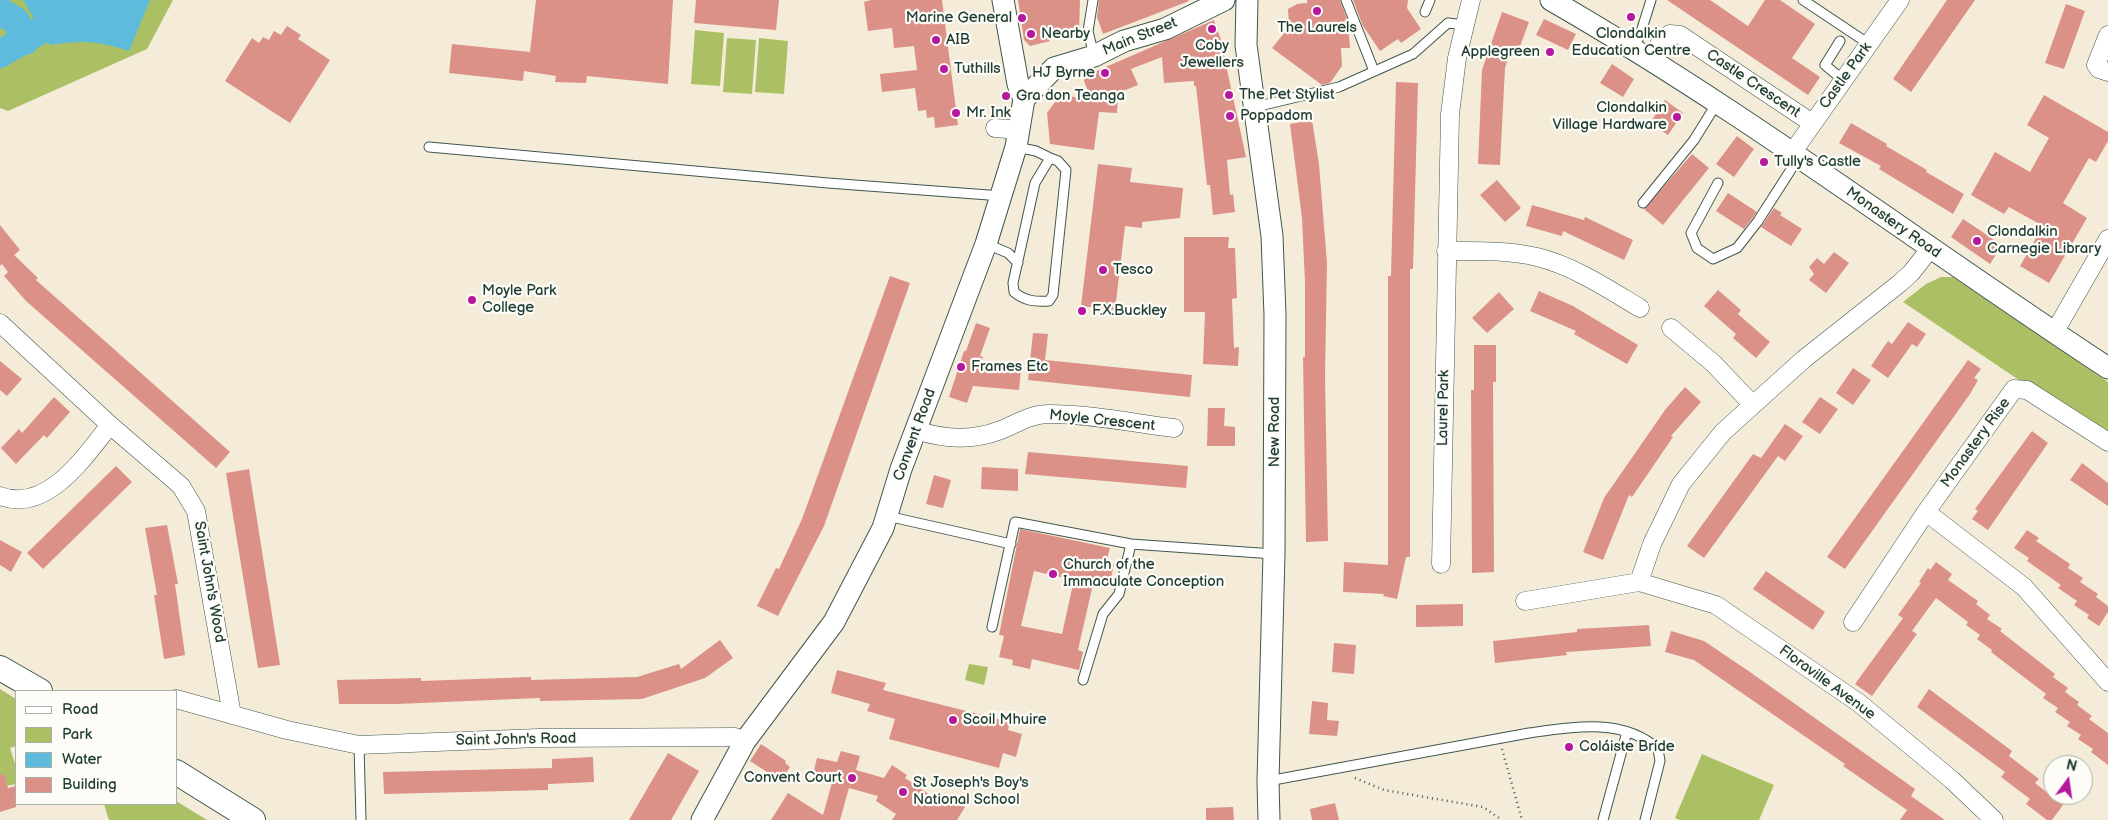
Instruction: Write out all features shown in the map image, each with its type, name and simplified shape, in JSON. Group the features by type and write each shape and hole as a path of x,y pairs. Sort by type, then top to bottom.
{"main road":[{"path":"0,668 38,690"},
{"path":"178,773 252,820"}],"street":[{"path":"1003,0 1018,84 1024,99"},
{"name":"New Road","path":"1247,0 1246,45 1272,236 1275,315 1274,554 1268,781 1269,820"},
{"name":"Laurel Park","path":"1442,564 1446,251 1450,114 1457,58 1470,0"},
{"name":"Castle Park","path":"1796,155 1812,123 1900,0"},
{"name":"Main Street","path":"1014,60 1054,68 1094,56 1124,41 1165,29 1221,2"},
{"name":"New Road","path":"1221,2 1231,11 1246,45"},
{"name":"Monastery Road","path":"1558,2 1718,102 1930,249 2108,368"},
{"name":"Castle Crescent","path":"1641,54 1660,43 1670,34 1680,35 1812,123"},
{"path":"2108,34 2096,65 2099,69 2108,72"},
{"name":"Main Street","path":"1024,99 1054,68"},
{"name":"Convent Road","path":"702,820 745,741 834,622 852,591 887,516 916,430 986,244 1002,196 1018,139 1024,99"},
{"path":"995,128 1018,139"},
{"path":"2054,333 2108,239"},
{"path":"1639,582 1652,544 1681,484 1723,432 1804,359 1900,283 1930,249"},
{"path":"1446,251 1512,253 1538,257 1593,281 1640,308"},
{"name":"Saint John's Wood","path":"0,323 110,425 181,486 196,511 232,715"},
{"path":"1671,328 1713,363 1753,405"},
{"name":"Monastery Rise","path":"1853,622 1926,512 2014,389 2027,390 2108,442"},
{"name":"Moyle Crescent","path":"916,430 940,438 976,437 999,431 1024,418 1047,414 1174,428"},
{"path":"0,496 10,500 36,496 60,483 110,425"},
{"path":"1926,512 2024,587 2108,682"},
{"name":"Floraville Avenue","path":"1526,602 1639,582 1716,605 1859,703 1952,780 1994,820"},
{"path":"178,701 232,715"},
{"name":"Saint John's Road","path":"232,715 287,730 359,745 539,738 735,737 745,741"}],"lane":[{"path":"1093,0 1088,31 1094,56"},
{"path":"1346,0 1374,71"},
{"path":"1425,12 1430,0"},
{"path":"1641,54 1640,35 1651,0"},
{"path":"1803,0 1870,44"},
{"path":"1255,107 1339,87 1412,54 1448,23 1464,25"},
{"path":"1840,41 1825,65 1843,80"},
{"path":"1643,203 1694,140 1718,102"},
{"path":"1018,139 1036,151 1058,161 1066,170 1053,295 1049,301 1030,300 1022,298 1014,292 1014,272 1018,263 1035,183 1050,158"},
{"path":"429,146 1002,196"},
{"path":"1718,183 1691,233 1697,248 1713,259 1737,248 1758,221 1796,155"},
{"path":"986,244 1008,253 1018,263"},
{"path":"887,516 1011,544"},
{"path":"992,627 1015,522 1131,544 1274,554"},
{"path":"1083,680 1103,614 1119,594 1131,544"},
{"path":"1268,781 1565,728 1606,726 1636,734 1658,748 1660,761 1645,820"},
{"path":"1603,820 1627,732"},
{"path":"359,745 361,820"}],"path":[{"path":"1499,739 1522,820"},
{"path":"1335,770 1384,790 1482,806 1502,820"}],"green space":[{"path":"0,0 173,0 147,49 8,111 0,108"},
{"path":"695,30 724,33 720,86 691,84"},
{"path":"727,38 756,40 752,94 723,92"},
{"path":"759,38 788,41 784,94 755,92"},
{"path":"1941,277 1953,277 2108,382 2108,434 2022,382 1903,302 1926,284"},
{"path":"969,664 988,667 984,685 965,680"},
{"path":"0,689 15,698 15,746 10,748 15,764 15,784 0,787"},
{"path":"1702,754 1774,785 1759,820 1680,820 1675,818"},
{"path":"178,802 207,820 109,820 104,805 178,805"}],"water":[{"path":"23,0 150,0 129,51 90,42 50,45"}],"building":[{"path":"536,0 673,0 668,84 587,76 586,83 555,82 556,76 524,71 523,81 449,73 452,44 530,52"},
{"path":"696,0 779,0 776,30 694,23"},
{"path":"871,0 942,0 958,125 935,128 934,117 927,118 926,110 918,111 915,88 882,92 880,74 917,70 914,46 894,48 892,28 868,31 864,2"},
{"path":"1018,0 1080,0 1079,32 1049,37 1050,41 1030,46 1024,40"},
{"path":"1099,0 1189,1 1103,34 1097,17"},
{"path":"1307,0 1340,0 1348,22 1350,48 1341,48 1342,66 1330,83 1322,85 1272,48 1289,27 1288,9 1297,4 1307,3"},
{"path":"1353,0 1408,0 1407,8 1421,29 1401,43 1398,39 1380,51 1363,26"},
{"path":"1667,0 1710,0 1748,26 1765,0 1780,0 1815,24 1792,58 1820,77 1808,95"},
{"path":"1947,0 1975,0 1911,92 1893,79"},
{"path":"2066,4 2085,11 2064,69 2045,63"},
{"path":"1502,12 1529,22 1519,49 1512,46 1505,68 1500,165 1478,164 1482,70"},
{"path":"1544,19 1576,34 1568,50 1536,35"},
{"path":"1214,20 1225,51 1223,51 1246,157 1227,160 1230,195 1233,194 1235,212 1213,215 1210,185 1207,185 1196,86 1194,86 1194,81 1164,83 1162,57 1131,69 1138,85 1118,93 1117,113 1099,112 1094,150 1050,144 1047,113 1058,98 1070,96 1092,101 1084,81 1085,76"},
{"path":"287,26 301,35 298,39 330,60 290,123 225,81 252,38 259,43 263,37 269,40 274,31 281,35"},
{"path":"1612,64 1634,79 1623,97 1600,83"},
{"path":"1396,82 1418,83 1413,269 1410,269 1410,557 1406,557 1397,599 1383,596 1384,594 1343,592 1344,562 1388,565 1388,276 1391,276"},
{"path":"2044,95 2108,132 2108,141 2096,162 2089,158 2063,203 2087,218 2049,283 2020,266 2043,226 2009,207 2004,214 1971,195 1995,152 2030,172 2049,138 2027,125"},
{"path":"1665,100 1683,113 1668,135 1650,123"},
{"path":"1312,120 1319,164 1327,263 1325,376 1328,541 1306,542 1303,357 1305,357 1305,283 1302,218 1290,124"},
{"path":"1851,123 1927,170 1926,172 1964,194 1953,214 1879,169 1881,166 1839,143"},
{"path":"1737,136 1754,149 1734,177 1716,164"},
{"path":"1692,154 1709,168 1663,225 1644,209"},
{"name":"Tesco","path":"1098,164 1132,168 1130,182 1183,188 1180,218 1142,222 1142,228 1125,226 1115,310 1081,306"},
{"path":"1497,180 1521,208 1505,222 1480,195"},
{"path":"1728,193 1757,212 1744,229 1716,211"},
{"path":"1532,205 1584,220 1585,217 1633,240 1624,260 1563,231 1562,236 1526,226"},
{"path":"1774,208 1782,213 1780,215 1802,229 1791,246 1761,227"},
{"name":"Clondalkin Carnegie Library","path":"1963,219 2002,245 1990,264 1951,237"},
{"path":"0,225 20,250 14,255 38,278 36,280 230,452 216,468 26,301 4,276 8,272 2,264 0,266"},
{"path":"1184,237 1229,237 1228,248 1235,248 1237,298 1232,299 1234,348 1239,347 1238,366 1203,364 1205,312 1184,312"},
{"path":"1834,252 1849,263 1826,293 1809,280 1814,274 1809,267 1817,258 1824,264"},
{"path":"890,276 910,283 824,526 778,616 757,606 776,568 779,569 802,519"},
{"path":"1718,290 1741,310 1738,314 1770,342 1756,358 1733,338 1736,334 1704,306"},
{"path":"1539,291 1573,306 1638,345 1627,364 1574,334 1576,331 1530,311"},
{"path":"1499,292 1514,309 1487,333 1472,318"},
{"path":"1908,322 1926,334 1917,347 1912,344 1888,378 1871,366 1888,341 1892,344"},
{"path":"976,323 990,328 980,356 983,357 980,364 1021,369 1019,390 973,386 967,403 949,397 964,351 966,351"},
{"path":"1033,333 1048,334 1045,360 1192,375 1190,397 1028,380"},
{"path":"1474,345 1496,345 1496,382 1493,382 1494,572 1472,573 1471,390 1474,390"},
{"path":"1968,360 1981,369 1974,378 1978,380 1970,394 1845,569 1827,557"},
{"path":"0,361 22,379 7,396 0,390"},
{"path":"1853,368 1871,380 1853,405 1836,393"},
{"path":"1685,387 1701,402 1671,436 1673,437 1632,497 1629,495 1603,560 1583,552 1604,498 1665,410"},
{"path":"54,397 70,412 47,438 44,435 16,464 1,448 19,429 22,433"},
{"path":"1820,397 1838,409 1820,434 1802,422"},
{"path":"1208,408 1225,408 1224,426 1235,427 1235,446 1207,446"},
{"path":"1785,424 1803,436 1785,461 1778,456 1704,558 1687,546 1753,454 1761,458"},
{"path":"2032,431 2048,443 1988,530 1972,519 1978,511 1975,509"},
{"path":"1028,452 1188,466 1186,488 1025,474"},
{"path":"2082,463 2108,483 2108,506 2070,480"},
{"path":"116,466 132,482 43,569 27,553"},
{"path":"982,467 1018,469 1018,491 981,489"},
{"path":"249,469 280,665 258,668 226,473"},
{"path":"934,475 951,480 943,508 926,504"},
{"path":"167,525 178,584 175,584 185,655 164,659 154,595 157,595 145,528"},
{"path":"1020,529 1110,548 1106,562 1114,564 1111,578 1105,577 1104,582 1099,581 1098,585 1093,584 1078,650 1083,652 1079,670 1032,659 1030,669 1012,665 1013,660 999,657 1004,636 999,635","holes":["1034,571 1074,580 1062,634 1021,626"]},
{"path":"2027,530 2039,538 2036,541 2070,564 2068,568 2083,578 2080,582 2098,594 2096,597 2108,606 2108,612 2099,626 2087,618 2089,615 2074,605 2077,601 2058,588 2061,585 2027,561 2029,558 2014,548"},
{"path":"0,540 22,552 11,572 0,565"},
{"path":"1936,562 1952,574 1948,580 1978,601 1976,604 1990,615 1987,619 2002,629 2000,631 2055,674 2053,677 2068,688 2065,692 2079,702 2077,705 2092,716 2089,719 2108,733 2108,765 2091,752 2093,749 2078,739 2081,735 2067,726 2070,722 2055,712 2058,708 2043,698 2046,694 1991,652 1992,650 1977,639 1980,635 1966,625 1968,622 1936,598 1912,631 1917,634 1872,696 1855,684 1903,618 1898,615 1921,583 1919,582 1928,568 1930,570"},
{"path":"1766,571 1825,612 1813,630 1753,589"},
{"path":"1463,604 1463,626 1416,627 1416,605"},
{"path":"1649,625 1651,646 1566,652 1567,655 1495,663 1493,641 1577,632 1577,629"},
{"path":"1671,631 1704,641 1750,672 1915,789 1911,796 1945,820 1900,820 1907,810 1843,766 1845,764 1694,660 1665,652"},
{"path":"720,640 733,658 705,678 642,699 540,701 540,698 397,704 339,704 337,680 421,678 421,681 531,677 531,680 637,677 679,664 681,669"},
{"path":"1334,643 1356,645 1354,674 1332,672"},
{"name":"Scoil Mhuire","path":"837,670 886,683 883,690 1010,722 1008,730 1022,734 1016,757 1003,753 999,768 889,739 895,719 867,711 870,704 831,693"},
{"path":"1929,689 2012,751 2009,756 2039,779 2035,783 2043,789 2043,805 2063,805 2052,820 2047,820 2026,804 2030,799 2001,777 2005,772 1917,707"},
{"path":"1312,701 1328,703 1327,720 1339,721 1337,736 1309,734"},
{"path":"761,744 786,761 785,763 790,767 781,781 750,761"},
{"path":"841,751 860,756 856,770 884,778 892,765 907,775 905,778 933,797 936,793 944,798 945,794 965,807 957,820 892,820 896,814 876,801 878,796 849,788 840,820 771,820 788,793 823,815 833,779 813,774 817,758 837,762"},
{"path":"668,753 699,771 671,820 629,820"},
{"path":"593,757 594,782 548,784 548,790 384,794 383,772 552,768 552,759"},
{"path":"4,774 8,788 15,786 16,807 0,812 0,775"},
{"path":"1335,803 1339,820 1312,820 1310,809"},
{"path":"1233,807 1234,820 1206,820 1206,808"}],"waterway":[{"path":"0,54 41,30 76,0"},
{"path":"0,11 16,21 25,41"}],"place":[{"name":"The Laurels","path":"1317,11"},
{"name":"Clondalkin Education Centre","path":"1631,17"},
{"name":"Marine General","path":"1022,18"},
{"name":"Coby Jewellers","path":"1212,29"},
{"name":"Nearby","path":"1031,34"},
{"name":"AIB","path":"936,40"},
{"name":"Applegreen","path":"1550,52"},
{"name":"Tuthills","path":"944,69"},
{"name":"HJ Byrne","path":"1105,73"},
{"name":"The Pet Stylist","path":"1229,95"},
{"name":"Gra don Teanga","path":"1006,96"},
{"name":"Mr. Ink","path":"956,113"},
{"name":"Poppadom","path":"1230,116"},
{"name":"Clondalkin Village Hardware","path":"1677,117"},
{"name":"Tully's Castle","path":"1764,162"},
{"name":"Clondalkin Carnegie Library","path":"1977,241"},
{"name":"Tesco","path":"1103,270"},
{"name":"Moyle Park College","path":"472,300"},
{"name":"F.X.Buckley","path":"1082,311"},
{"name":"Frames Etc","path":"961,367"},
{"name":"Church of the Immaculate Conception","path":"1053,574"},
{"name":"Scoil Mhuire","path":"953,720"},
{"name":"Coláiste Bríde","path":"1569,747"},
{"name":"Convent Court","path":"852,778"},
{"name":"St Joseph's Boy's National School","path":"903,792"}]}
